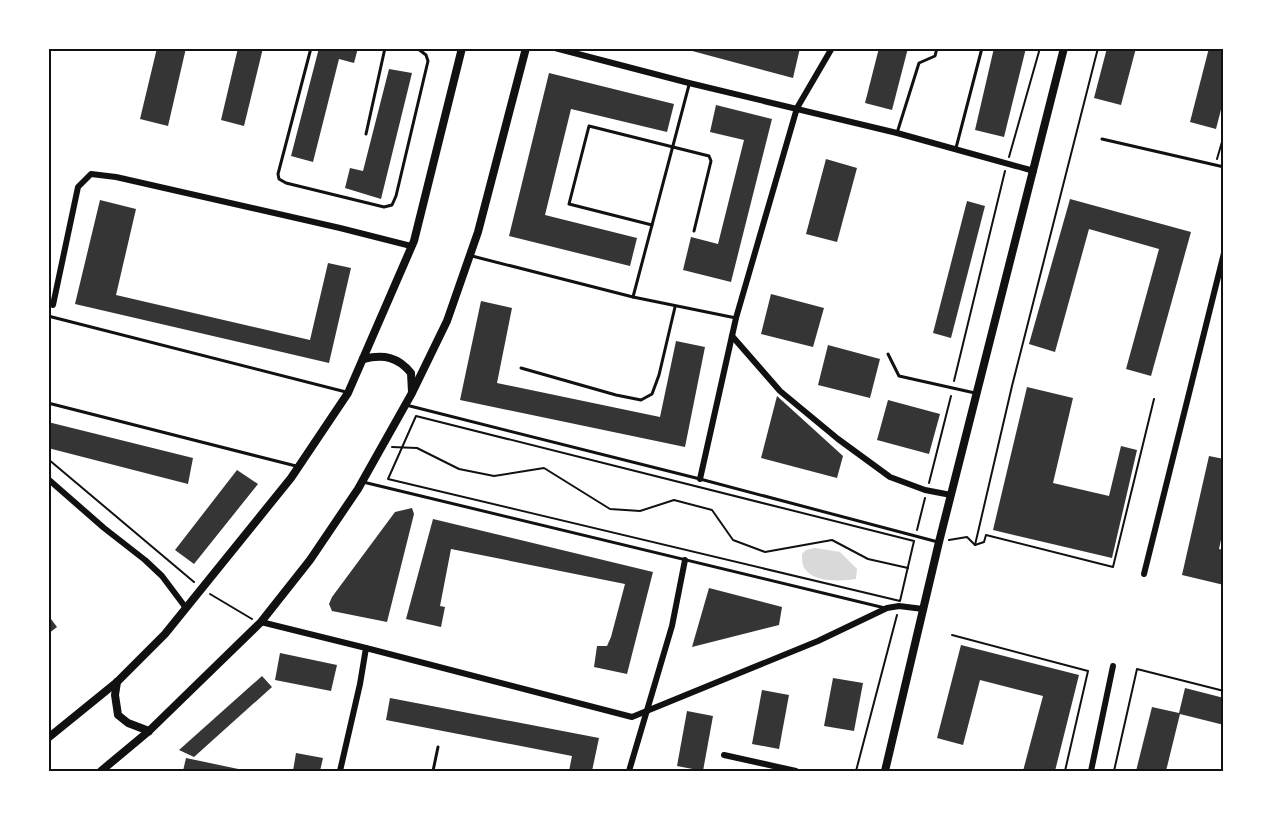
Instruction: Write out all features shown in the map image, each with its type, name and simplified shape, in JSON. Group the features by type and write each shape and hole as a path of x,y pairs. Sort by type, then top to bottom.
{"street":[{"path":"48,738 117,682 165,634 299,467 348,393 411,246 462,48"},
{"path":"101,771 149,731 260,623 310,560 362,482 406,405 447,321 478,232 526,48"},
{"path":"555,48 897,133 1034,171"},
{"path":"700,479 736,318 797,108 832,48"},
{"path":"885,771 939,542 1064,48"},
{"path":"53,305 78,187 91,174 116,177 411,246"},
{"path":"1144,574 1224,253"},
{"path":"732,336 780,391 838,439 890,477 927,490 951,495"},
{"path":"363,359 387,356 396,358 411,373 412,393"},
{"path":"48,479 145,560 162,576 186,608"},
{"path":"630,771 672,626 685,560"},
{"path":"260,623 632,717 818,641 887,608 900,604 923,609"},
{"path":"340,771 366,648"},
{"path":"1091,771 1113,666"},
{"path":"117,682 115,695 118,715 128,723 149,731"},
{"path":"724,755 796,771"}],"lane":[{"path":"311,48 278,174 279,179 286,183 384,207 392,205 396,196 428,61 426,55 417,48"},
{"path":"366,135 385,48"},
{"path":"897,133 919,63 935,56 938,48"},
{"path":"956,149 982,48"},
{"path":"633,297 689,83"},
{"path":"652,225 569,204 589,126 705,154 711,161 694,231"},
{"path":"1102,139 1224,167"},
{"path":"470,256 675,307 736,318"},
{"path":"521,368 641,400 652,394 659,375 675,307"},
{"path":"48,315 348,393"},
{"path":"888,354 900,376 977,393"},
{"path":"48,403 299,467"},
{"path":"406,405 939,542"},
{"path":"362,482 887,608"},
{"path":"433,771 438,747"}],"path":[{"path":"856,771 900,604 1007,164 1040,48"},
{"path":"975,545 1012,386 1098,48"},
{"path":"1215,165 1224,135"},
{"path":"975,545 984,542 986,535 1113,567 1154,399"},
{"path":"900,604 388,479 416,416 914,541"},
{"path":"383,446 417,447 459,469 494,476 544,468 610,509 640,511 674,500 712,510 733,540 765,552 832,540 868,559 908,568"},
{"path":"48,459 201,589 260,623"},
{"path":"939,542 967,537 975,545"},
{"path":"952,635 1088,671 1065,771"},
{"path":"1114,771 1137,669 1224,691"}],"shaded area":[{"path":"815,548 840,552 857,569 856,579 829,580 809,574 803,566 802,554 806,550"}],"building":[{"path":"157,48 186,48 168,126 140,119"},
{"path":"238,48 263,48 244,126 221,120"},
{"path":"319,48 358,48 354,63 339,59 313,162 291,156"},
{"path":"681,48 776,49 800,48 793,78"},
{"path":"879,48 908,48 892,110 865,103"},
{"path":"994,48 1026,48 1004,137 975,130"},
{"path":"1107,48 1136,48 1121,105 1094,98"},
{"path":"1209,48 1224,48 1224,98 1216,129 1190,122"},
{"path":"389,69 412,73 381,199 345,188 350,168 363,171"},
{"path":"549,73 674,104 667,132 571,109 545,215 637,238 630,266 509,236"},
{"path":"716,105 772,119 731,282 683,270 691,237 718,244 744,140 710,132"},
{"path":"826,159 857,168 837,242 806,234"},
{"path":"1070,199 1191,232 1151,376 1126,369 1159,249 1089,229 1055,352 1029,344"},
{"path":"100,200 136,209 116,295 310,340 328,263 351,268 329,363 75,304"},
{"path":"967,201 985,206 951,338 933,333"},
{"path":"771,294 824,308 813,347 761,334"},
{"path":"481,301 512,308 497,383 660,417 676,341 705,347 685,447 460,400"},
{"path":"828,345 880,359 870,398 818,385"},
{"path":"1027,387 1073,398 1053,483 1109,496 1121,446 1137,450 1112,558 993,530"},
{"path":"777,396 843,456 837,478 761,458"},
{"path":"888,400 940,414 929,454 877,440"},
{"path":"48,422 193,458 188,484 48,448"},
{"path":"1209,456 1224,459 1224,526 1219,549 1224,550 1224,585 1182,575"},
{"path":"237,470 258,484 194,564 175,550"},
{"path":"412,508 414,514 387,622 332,611 329,604 332,597 395,512"},
{"path":"433,519 653,572 627,674 594,667 597,646 607,646 611,637 625,584 451,549 440,606 445,607 441,627 406,619"},
{"path":"709,588 782,607 779,625 692,647"},
{"path":"48,615 57,627 48,634"},
{"path":"961,645 1079,675 1055,771 1023,771 1043,696 980,680 963,745 937,738"},
{"path":"280,653 337,665 331,691 275,680"},
{"path":"262,676 272,687 194,757 179,750"},
{"path":"833,678 863,683 854,731 824,726"},
{"path":"1185,688 1224,698 1224,725 1180,714 1166,771 1136,771 1152,707 1179,713"},
{"path":"762,690 789,695 779,749 752,744"},
{"path":"390,698 599,738 592,771 569,771 572,756 386,720"},
{"path":"687,711 713,716 703,771 677,766"},
{"path":"296,753 323,758 320,771 293,771"},
{"path":"186,758 243,770 243,771 183,771"}]}
